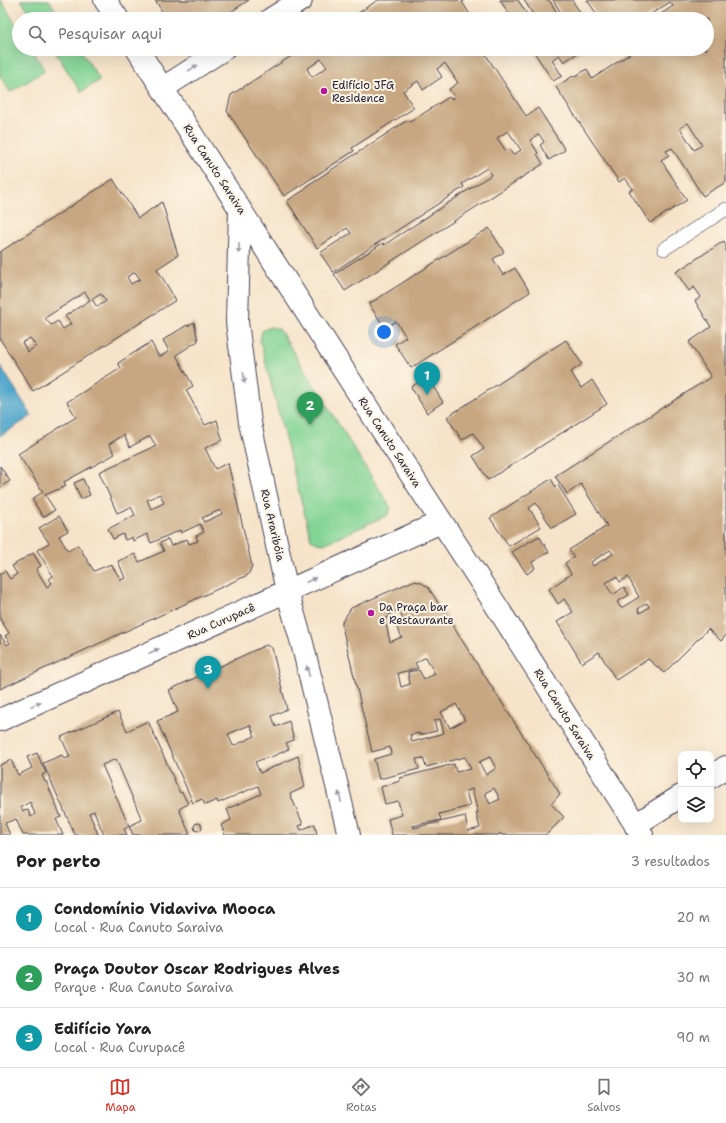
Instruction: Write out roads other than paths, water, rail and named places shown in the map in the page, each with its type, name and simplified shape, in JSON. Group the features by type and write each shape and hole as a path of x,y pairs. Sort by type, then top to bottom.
{"street":[{"path":"105,0 113,12"},
{"path":"282,12 301,0"},
{"name":"Rua Canuto Saraiva","path":"141,56 639,830"},
{"path":"162,88 213,56"},
{"name":"Rua Araribóia","path":"240,209 237,322 250,423 287,591 302,643 349,835"},
{"name":"Rua Curupacê","path":"0,720 441,522"},
{"path":"714,774 726,767"},
{"path":"639,830 678,798"}],"lane":[{"path":"664,250 726,209"}],"water":[{"path":"0,365 32,416 0,436"}],"place":[{"name":"Edifício JFG Residence","path":"324,91"},
{"name":"Condomínio Vidaviva Mooca","path":"427,395"},
{"name":"Praça Doutor Oscar Rodrigues Alves","path":"310,425"},
{"name":"Da Praça bar e Restaurante","path":"371,613"},
{"name":"Edifício Yara","path":"208,689"}]}
